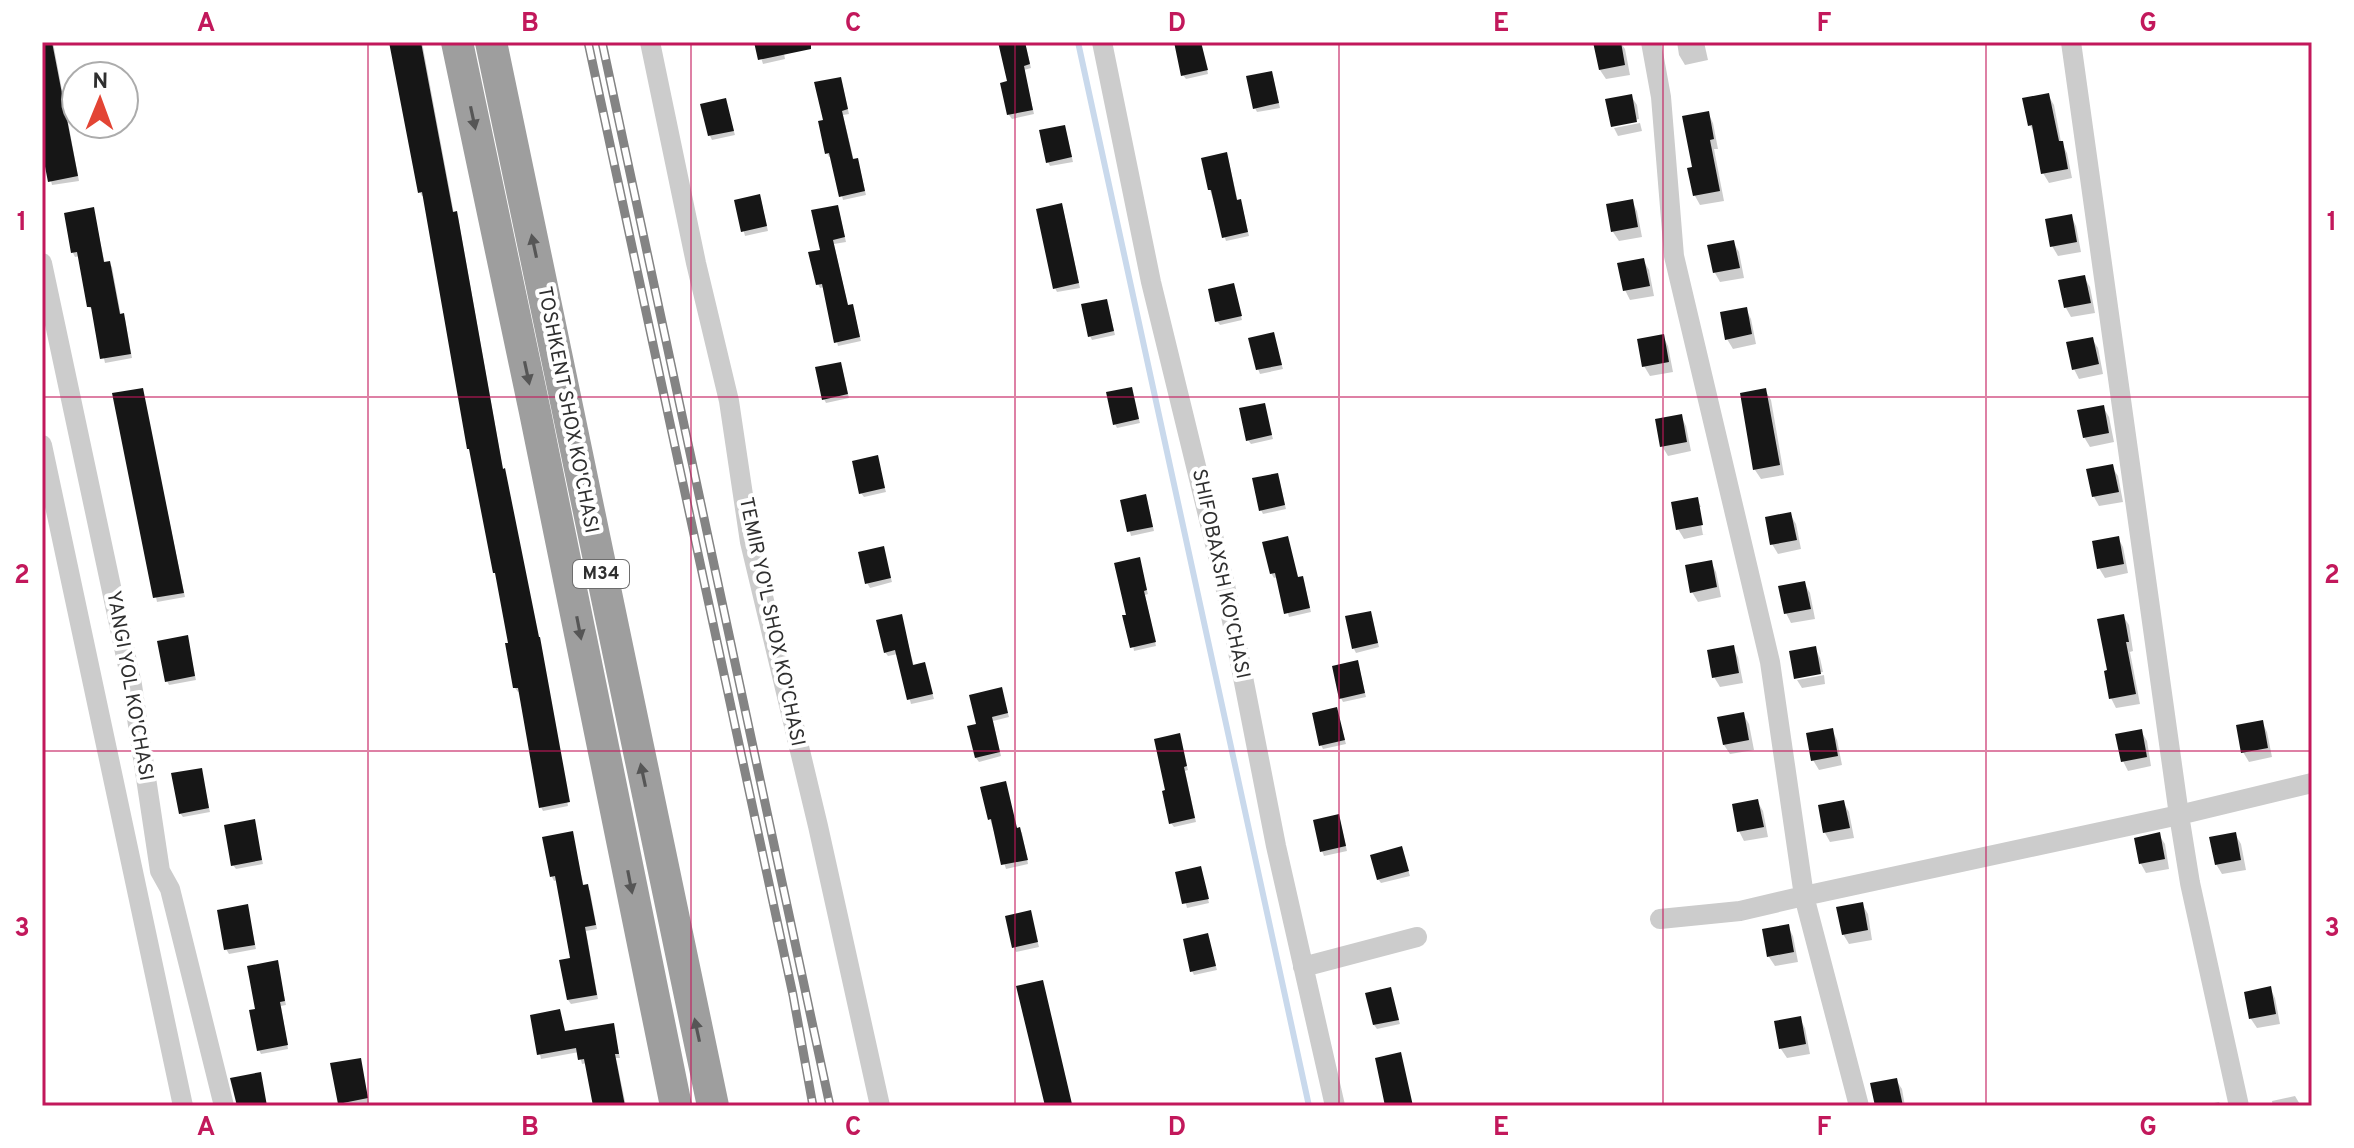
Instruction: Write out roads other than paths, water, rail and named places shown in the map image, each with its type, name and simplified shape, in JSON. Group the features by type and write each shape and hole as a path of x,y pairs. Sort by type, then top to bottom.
{"highway":[{"name":"TOSHKENT SHOX KO'CHASI","path":"457,42 676,1106"},
{"name":"TOSHKENT SHOX KO'CHASI","path":"491,42 713,1106"}],"street":[{"name":"TEMIR YO'L SHOX KO'CHASI","path":"650,42 696,263 729,401 750,542 818,826 880,1106"},
{"name":"SHIFOBAXSH KO'CHASI","path":"1102,42 1151,282 1225,585 1267,800 1335,1106"},
{"path":"1651,42 1661,97 1674,256 1770,662 1804,896 1859,1106"},
{"path":"2071,42 2179,815 2190,883 2239,1106"},
{"name":"YANGI YOL KO'CHASI","path":"42,263 132,685 160,871 170,889 224,1106"},
{"path":"42,445 183,1106"},
{"path":"1660,919 1740,911 2312,783"},
{"path":"1303,967 1417,937"}],"waterway":[{"path":"1078,42 1309,1106"}],"railway":[{"path":"588,42 793,995 813,1106"},
{"path":"602,42 830,1106"}]}
